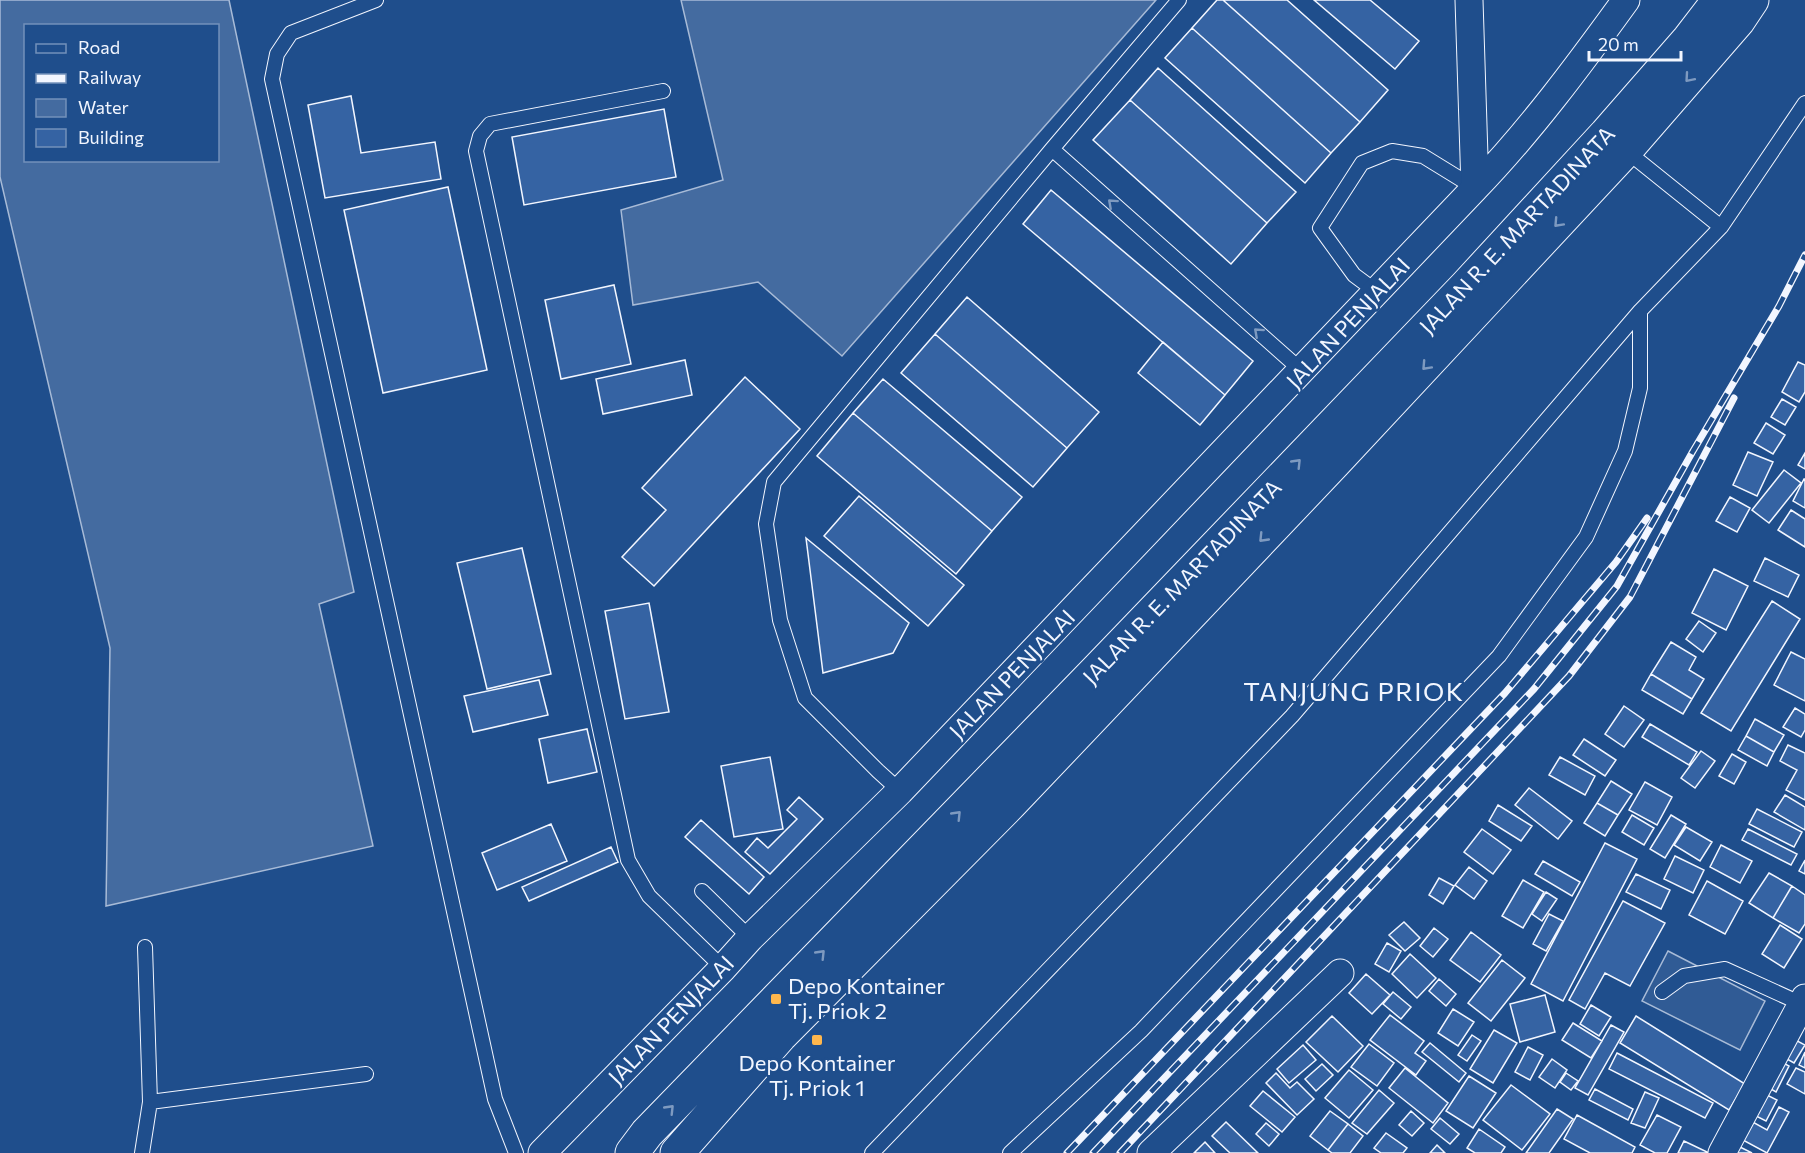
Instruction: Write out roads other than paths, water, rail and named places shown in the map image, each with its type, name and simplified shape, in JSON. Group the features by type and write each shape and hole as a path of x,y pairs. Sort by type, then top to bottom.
{"highway":[{"name":"JALAN R. E. MARTADINATA","path":"1616,142 1719,0"},
{"name":"JALAN R. E. MARTADINATA","path":"654,1146 1262,499 1466,286 1738,21 1752,0"}],"street":[{"path":"1469,0 1475,188"},
{"name":"JALAN PENJALAI","path":"542,1153 750,938 900,791 1503,159 1587,55 1626,0"},
{"path":"1151,1153 1340,973"},
{"path":"1722,1153 1803,1001"}],"lane":[{"path":"376,0 291,33 277,54 272,79 495,1098 516,1153"},
{"path":"900,791 805,698 780,620 766,524 774,482 1179,0"},
{"path":"663,91 490,124 480,136 476,151 628,860 649,896 723,968"},
{"path":"872,1153 1292,716 1641,311 1721,226 1805,102"},
{"path":"1616,142 1721,226"},
{"path":"1052,149 1302,371"},
{"path":"1377,292 1354,275 1320,228 1362,163 1392,151 1423,156 1475,188"},
{"path":"1010,1153 1142,1031 1499,656 1587,537 1625,451 1640,388 1641,311"},
{"path":"702,891 750,938"},
{"path":"142,1153 150,1102 145,947"},
{"path":"1662,992 1684,976 1725,969 1803,1001"},
{"path":"150,1102 366,1074"}],"water":[{"path":"0,0 229,0 354,592 319,604 373,846 106,906 110,648 0,177"},
{"path":"681,0 1156,0 842,356 758,282 633,305 621,210 723,180"}],"railway":[{"path":"1093,1153 1534,689 1617,586 1693,451 1779,306 1805,255"},
{"path":"1120,1153 1569,676 1630,597 1734,398"},
{"path":"1067,1153 1505,693 1616,562 1647,518"}],"place":[{"name":"Depo Kontainer Tj. Priok 2","path":"776,999"},
{"name":"Depo Kontainer Tj. Priok 1","path":"817,1040"}],"district":[{"name":"TANJUNG PRIOK","path":"1354,692"}]}
